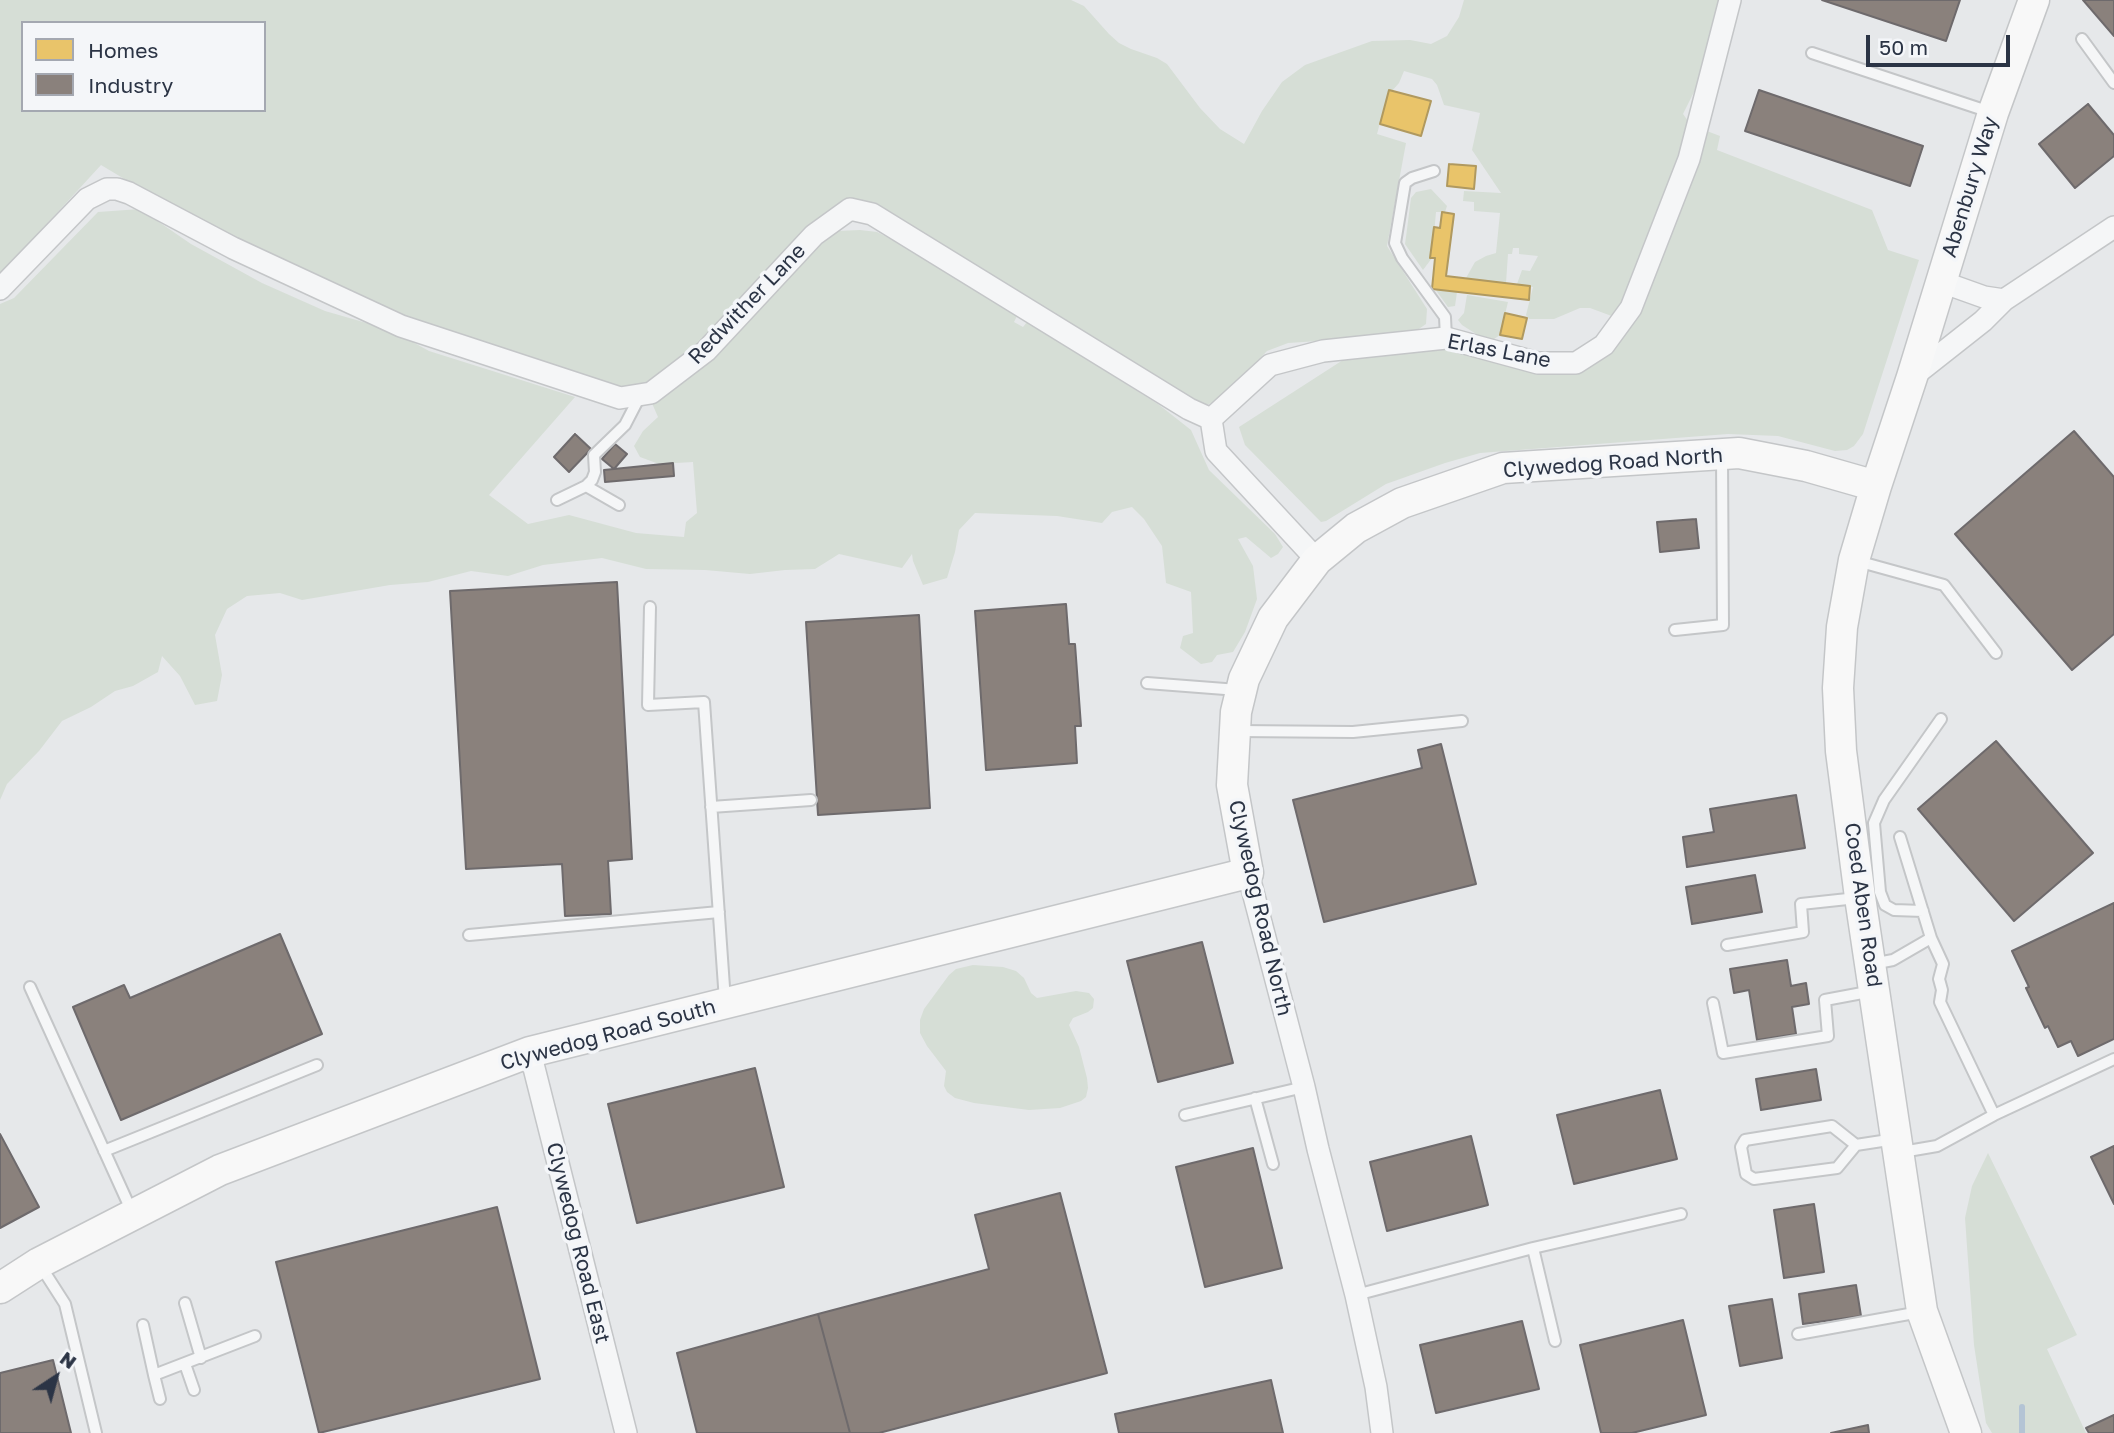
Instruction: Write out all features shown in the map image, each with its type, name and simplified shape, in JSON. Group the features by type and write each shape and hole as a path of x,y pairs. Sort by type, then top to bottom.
{"street":[{"name":"Erlas Lane","path":"1211,419 1270,365 1323,351 1446,338 1538,363 1576,363 1604,345 1630,308 1689,159 1730,0"},
{"name":"Abenbury Way","path":"1912,377 1993,113 2034,0"},
{"name":"Redwither Lane","path":"0,289 88,199 107,189 117,189 233,248 401,326 620,398 651,393 706,351 814,235 850,209 872,214 1189,409 1211,419"},
{"path":"1912,377 1983,321 2004,300 2114,227"},
{"path":"1942,282 1984,297 2004,300"},
{"name":"Coed Aben Road","path":"1912,377 1875,486 1854,560 1842,627 1839,688 1841,751 1922,1311 1966,1433"},
{"path":"1211,419 1216,451 1317,560"},
{"name":"Clywedog Road North","path":"1382,1433 1376,1387 1356,1294 1248,873 1232,785 1234,731 1241,691 1273,618 1317,560 1356,528 1402,503 1503,468 1739,453 1806,466 1875,486"},
{"name":"Clywedog Road South","path":"0,1288 39,1263 220,1170 530,1052 1248,873"},
{"name":"Clywedog Road East","path":"530,1052 626,1433"}],"lane":[{"path":"2082,39 2114,83"},
{"path":"1812,52 1993,113"},
{"path":"1434,171 1405,183 1395,243 1402,258 1445,317 1446,338"},
{"path":"557,500 586,486 592,480 595,472 594,455 625,425 641,394"},
{"path":"1675,630 1723,625 1722,454"},
{"path":"586,486 619,505"},
{"path":"1854,560 1944,585 1996,653"},
{"path":"650,607 648,705 704,702 725,1004"},
{"path":"1147,683 1241,691"},
{"path":"1923,911 1894,910 1885,905 1880,892 1874,823 1884,800 1941,719"},
{"path":"1234,731 1353,732 1462,721"},
{"path":"711,807 811,800"},
{"path":"1900,837 1930,938 1943,964 1939,979 1942,990 1940,1002 1994,1115"},
{"path":"1727,946 1803,932 1801,904 1860,897"},
{"path":"469,936 719,912"},
{"path":"1713,1003 1723,1053 1828,1036 1825,1000 1874,977 1893,960 1930,938"},
{"path":"30,987 133,1214"},
{"path":"1856,1145 1837,1168 1754,1179 1746,1174 1741,1147 1745,1140 1832,1126 1856,1145 1937,1146 1994,1115 2114,1059"},
{"path":"104,1151 317,1065"},
{"path":"1185,1115 1304,1087"},
{"path":"1255,1098 1273,1164"},
{"path":"1356,1294 1533,1248 1681,1214"},
{"path":"1533,1248 1556,1341"},
{"path":"39,1263 65,1304 96,1433"},
{"path":"185,1303 201,1358"},
{"path":"1798,1334 1922,1311"},
{"path":"144,1325 160,1399"},
{"path":"155,1375 255,1336"},
{"path":"185,1364 194,1390"}],"shaded area":[{"path":"0,0 1071,0 1084,6 1119,43 1167,64 1200,108 1220,129 1244,144 1282,82 1305,65 1372,41 1410,40 1431,44 1447,36 1459,17 1464,0 1724,0 1706,68 1683,114 1691,125 1720,136 1717,150 1872,210 1888,250 1919,260 1863,434 1854,446 1847,450 1835,451 1778,436 1728,434 1480,453 1386,484 1321,522 1245,445 1239,427 1343,360 1445,346 1580,370 1617,318 1590,308 1580,308 1554,319 1529,319 1526,315 1533,287 1517,284 1522,270 1530,271 1538,256 1519,254 1519,248 1513,248 1512,254 1508,254 1506,283 1466,278 1475,262 1496,253 1500,213 1474,211 1474,202 1463,201 1464,191 1501,193 1472,150 1480,113 1444,105 1432,79 1404,71 1399,83 1392,91 1389,90 1377,134 1406,143 1387,246 1427,309 1426,324 1410,335 1288,343 1267,351 1222,399 1206,405 1189,402 853,204 703,345 645,388 610,387 379,307 220,236 101,165 0,275"},
{"path":"1431,189 1447,206 1445,212 1436,212 1432,258 1423,270 1405,244 1411,198 1416,192"},
{"path":"140,209 191,244 262,283 325,311 391,330 429,351 575,397 489,495 528,524 569,515 636,533 684,537 686,522 697,513 693,462 659,464 640,457 634,446 643,431 658,417 651,401 790,270 837,231 860,230 877,232 897,242 1017,316 1014,322 1023,327 1027,322 1158,404 1191,430 1209,470 1275,534 1283,547 1271,558 1246,537 1238,539 1253,566 1257,599 1245,632 1233,652 1217,655 1212,662 1201,664 1180,648 1183,636 1193,633 1191,592 1166,583 1162,546 1144,519 1132,507 1112,512 1102,523 1057,516 975,513 959,530 947,578 923,585 912,554 902,568 839,554 815,569 750,574 646,569 602,558 543,565 508,576 471,571 428,582 390,585 302,600 280,593 247,596 227,609 215,635 222,675 217,701 195,705 180,676 162,656 158,672 133,686 115,691 91,707 62,721 39,751 7,784 0,800 0,304 14,298 98,212"},
{"path":"1435,289 1457,292 1455,306 1448,307"},
{"path":"1467,295 1508,302 1500,335 1491,341 1476,334 1458,320 1464,313"},
{"path":"973,965 1003,967 1016,971 1037,998 1076,991 1089,993 1094,999 1093,1008 1073,1018 1069,1025 1079,1047 1087,1078 1086,1097 1060,1108 1029,1110 974,1103 955,1098 947,1092 944,1086 946,1071 920,1033 920,1020 924,1009 949,975 956,969"},
{"path":"1988,1153 2077,1335 2047,1349 2086,1433 1992,1433 1986,1423 1974,1345 1965,1218 1972,1186"}],"building: Homes":[{"path":"1389,90 1431,101 1421,136 1380,124"},
{"path":"1449,164 1476,166 1474,189 1447,186"},
{"path":"1442,212 1454,214 1446,276 1530,286 1529,300 1432,289 1435,258 1430,258 1434,227 1440,228"},
{"path":"1505,313 1527,318 1522,339 1500,335"}],"building: Industry":[{"path":"1822,0 1960,0 1946,41"},
{"path":"2083,0 2114,0 2114,36"},
{"path":"1759,90 1923,146 1910,186 1745,131"},
{"path":"2088,104 2114,135 2114,156 2075,188 2039,144"},
{"path":"2074,431 2114,477 2114,634 2072,670 1955,534"},
{"path":"575,434 591,449 569,472 554,457"},
{"path":"615,444 627,454 614,469 602,459"},
{"path":"673,463 674,476 605,482 604,470"},
{"path":"1696,519 1699,548 1660,552 1657,522"},
{"path":"617,582 632,859 608,861 611,914 565,916 562,864 466,869 450,591"},
{"path":"1066,604 1069,644 1075,644 1081,726 1075,726 1077,763 986,770 975,611"},
{"path":"919,615 930,808 818,815 806,622"},
{"path":"1996,741 2093,853 2014,921 1918,809"},
{"path":"1441,744 1476,884 1324,922 1293,800 1422,768 1418,750"},
{"path":"1796,795 1805,848 1687,867 1683,837 1714,832 1710,809"},
{"path":"1755,875 1762,912 1692,924 1686,887"},
{"path":"2114,903 2114,1039 2078,1056 2071,1041 2058,1047 2048,1026 2045,1028 2012,951"},
{"path":"280,934 322,1034 121,1120 73,1007 124,985 130,998"},
{"path":"1202,942 1233,1063 1158,1082 1127,961"},
{"path":"1787,960 1791,986 1806,983 1809,1004 1792,1007 1796,1034 1757,1040 1749,990 1734,993 1730,969"},
{"path":"755,1068 784,1187 637,1223 608,1104"},
{"path":"1816,1069 1821,1100 1761,1110 1756,1079"},
{"path":"1660,1090 1677,1159 1574,1184 1557,1115"},
{"path":"0,1134 39,1207 0,1228"},
{"path":"1471,1136 1488,1205 1387,1231 1370,1162"},
{"path":"2114,1146 2114,1204 2091,1157"},
{"path":"1253,1148 1282,1268 1205,1287 1176,1167"},
{"path":"1060,1193 1107,1373 879,1433 850,1433 818,1314 989,1269 975,1215"},
{"path":"1814,1204 1824,1272 1784,1278 1774,1210"},
{"path":"497,1207 540,1379 319,1433 276,1262"},
{"path":"1856,1285 1861,1316 1803,1324 1799,1294"},
{"path":"1772,1299 1782,1358 1740,1366 1729,1306"},
{"path":"818,1314 850,1433 697,1433 677,1353"},
{"path":"1683,1320 1706,1415 1632,1433 1601,1433 1580,1345"},
{"path":"1522,1321 1539,1389 1436,1413 1420,1345"},
{"path":"53,1360 71,1433 0,1433 0,1373"},
{"path":"1271,1380 1283,1433 1119,1433 1115,1414"},
{"path":"2114,1415 2114,1433 2089,1433 2086,1428"},
{"path":"1868,1425 1869,1433 1831,1433"}],"waterway":[{"path":"2022,1407 2022,1433"}]}
